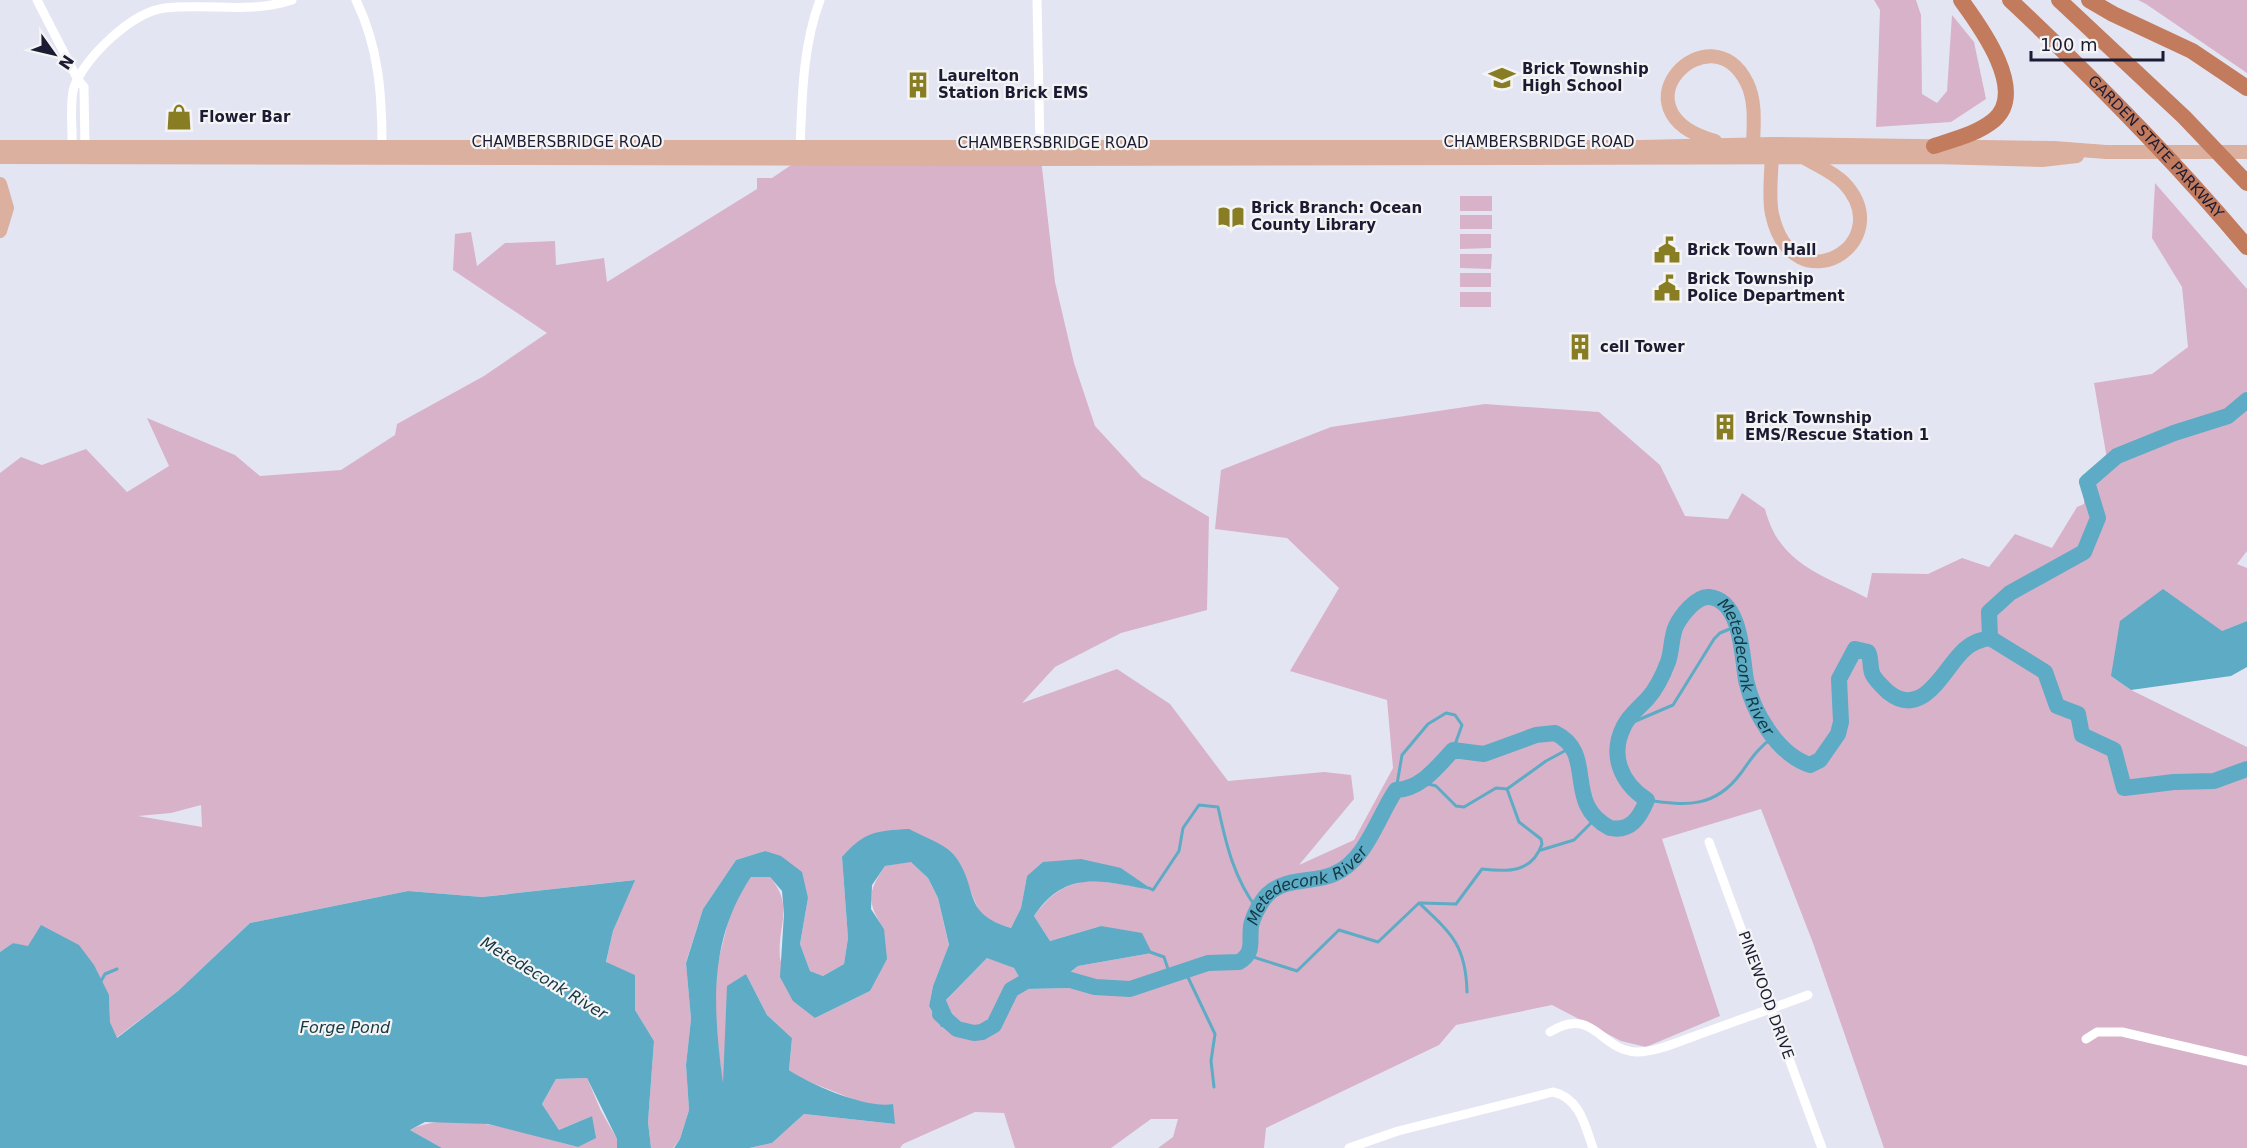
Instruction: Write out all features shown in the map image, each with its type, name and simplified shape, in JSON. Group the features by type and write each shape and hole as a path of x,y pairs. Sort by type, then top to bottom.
{"highway":[{"path":"1934,146 1977,131 1995,118 2005,103 2005,84 2000,64 1984,31 1961,0"},
{"name":"GARDEN STATE PARKWAY","path":"2010,0 2140,129 2247,247"},
{"path":"2059,0 2241,176"},
{"path":"2089,0 2113,14 2192,51 2247,88"}],"main road":[{"path":"1728,145 1687,132 1670,110 1668,92 1670,81 1683,65 1694,58 1703,56 1722,59 1735,66 1748,84 1753,105 1753,151"},
{"name":"CHAMBERSBRIDGE ROAD","path":"0,147 382,146 800,153 1040,148 1728,145 1753,151"},
{"name":"CHAMBERSBRIDGE ROAD","path":"0,157 1753,151 1934,146 2054,148 2106,152 2247,152"},
{"name":"CHAMBERSBRIDGE ROAD","path":"1772,150 1805,158 1934,157 2042,160 2106,152"},
{"path":"1772,150 1771,213 1779,233 1790,250 1806,261 1824,263 1838,257 1848,248 1854,240 1860,219 1855,199 1842,181 1805,158"},
{"path":"0,184 7,208 0,231"}],"street":[{"path":"37,0 78,80 84,87 79,147"},
{"path":"78,80 103,44 161,4 244,9 292,0"},
{"path":"356,0 372,38 379,68 382,96 382,146"},
{"path":"800,153 800,124 811,24 820,0"},
{"path":"1037,0 1040,148"},
{"name":"PINEWOOD DRIVE","path":"1709,842 1822,1148"},
{"path":"1550,1032 1564,1024 1577,1022 1627,1050 1638,1052 1680,1041 1809,995"},
{"path":"2086,1039 2097,1032 2122,1032 2247,1061"},
{"path":"1349,1148 1398,1131 1553,1092 1564,1096 1579,1109 1593,1148"}],"shaded area":[{"path":"1874,0 1916,0 1921,15 1922,94 1937,103 1947,91 1952,15 1974,42 1986,99 1951,122 1876,127 1880,10"},
{"path":"2138,0 2247,0 2247,73 2146,4"},
{"path":"800,159 1041,159 1055,282 1074,363 1095,426 1142,477 1209,517 1207,610 1121,633 1055,667 1022,703 1117,669 1170,704 1228,781 1324,772 1351,775 1354,799 1299,865 1354,840 1393,768 1387,700 1290,671 1339,588 1287,538 1215,529 1221,470 1331,427 1485,404 1599,412 1660,465 1685,516 1728,519 1742,493 1765,509 1780,543 1791,555 1818,574 1867,598 1872,573 1928,574 1962,558 1989,567 2015,534 2052,548 2077,507 2084,504 2084,496 2107,459 2094,383 2152,374 2188,347 2182,287 2152,238 2155,183 2247,289 2247,551 2237,564 2247,568 2247,621 2111,676 2131,690 2247,747 2247,1148 1884,1148 1813,943 1761,809 1662,839 1720,1016 1646,1047 1621,1041 1552,1005 1456,1025 1439,1045 1266,1128 1264,1148 1158,1148 1173,1137 1178,1119 1151,1119 1111,1148 1015,1148 1004,1113 975,1112 903,1144 900,1148 749,1148 772,1143 804,1114 895,1124 880,1106 860,1102 800,1078 789,1070 792,1038 767,1015 746,974 723,1088 716,1027 716,970 732,906 751,877 770,877 782,898 780,958 815,1018 870,991 884,929 874,912 872,891 885,866 911,861 928,878 938,898 949,946 933,986 929,1006 941,1027 952,1017 946,1000 988,957 1014,968 1026,989 1071,988 1069,973 1078,966 1152,953 1101,926 1050,941 1034,916 1047,900 1073,884 1101,882 1151,889 1121,868 1027,876 1021,908 1011,928 987,918 978,908 953,854 842,857 848,938 844,964 823,976 810,971 800,944 808,898 765,851 736,860 703,909 686,962 691,1019 686,1065 689,1110 680,1139 673,1148 651,1148 648,1122 654,1041 635,1010 635,975 606,963 613,931 634,880 482,897 408,891 250,923 178,991 116,1038 110,1022 109,995 28,947 13,943 0,952 0,473 21,457 42,465 86,449 127,492 169,466 147,418 235,455 260,476 341,470 395,435 397,424 484,376 547,333 453,270 455,234 471,232 477,266 505,243 555,241 556,265 604,258 607,282 757,189 757,178 772,178","holes":["201,805 202,827 138,816 171,813"]},
{"path":"1460,196 1492,196 1492,211 1460,211"},
{"path":"1460,215 1492,215 1492,229 1460,229"},
{"path":"1460,234 1491,234 1491,248 1460,249"},
{"path":"1460,254 1492,254 1491,269 1460,268"},
{"path":"1460,273 1491,273 1491,287 1460,287"},
{"path":"1460,292 1491,292 1491,307 1460,307"},
{"path":"587,1078 601,1111 617,1139 617,1148 442,1148 410,1130 448,1121 470,1122 516,1130 578,1147 592,1116 559,1130 542,1104 556,1079"}],"water":[{"path":"2163,589 2222,631 2247,621 2247,667 2231,676 2131,690 2111,676 2120,621"},
{"path":"909,829 950,851 962,867 977,907 995,922 1011,928 1021,908 1027,876 1043,862 1081,859 1121,868 1153,890 1102,882 1073,884 1059,890 1034,916 1050,941 1101,926 1142,933 1152,953 1078,966 1069,973 1071,988 1026,989 1014,968 987,958 946,1000 958,1028 941,1027 929,1006 933,986 949,945 938,898 928,878 911,862 885,866 872,885 871,909 884,929 887,959 870,991 815,1018 793,1001 780,977 784,914 782,891 770,877 751,877 737,901 727,926 717,976 717,1029 723,1083 727,986 746,974 767,1015 792,1038 789,1070 825,1089 854,1099 882,1105 893,1104 895,1124 804,1114 772,1143 749,1148 674,1148 680,1139 689,1110 686,1065 691,1019 686,963 703,909 736,860 765,851 781,856 802,872 808,898 800,944 810,971 823,976 844,964 848,938 842,857 850,848 872,834"},
{"name":"Forge Pond","path":"635,880 613,931 606,962 635,975 635,1010 654,1041 648,1122 651,1148 617,1148 617,1139 587,1078 556,1079 542,1104 559,1130 592,1116 596,1138 578,1147 488,1124 425,1122 410,1130 442,1148 0,1148 0,952 13,943 28,946 41,925 79,945 94,965 109,995 110,1022 117,1038 178,991 250,923 408,891 482,897"}],"waterway":[{"path":"1990,638 1989,612 2010,593 2084,552 2098,518 2087,482 2117,456 2174,433 2228,416 2247,400"},
{"name":"Metedeconk River","path":"940,1014 957,1029 974,1033 982,1032 994,1025 1011,990 1038,974 1053,975 1095,987 1130,989 1208,963 1239,962 1249,951 1252,922 1255,913 1268,894 1283,885 1326,877 1345,868 1363,849 1396,790 1405,789 1421,781 1435,770 1453,750 1484,754 1536,735 1555,733 1568,742 1575,753 1587,806 1596,818 1610,828 1624,828 1634,822 1647,800 1630,785 1620,768 1618,758 1620,737 1629,718 1660,681 1668,662 1678,622 1690,607 1704,598 1709,597 1720,601 1728,608 1734,619 1749,692 1768,730 1787,752 1810,765 1820,760 1838,734 1841,722 1839,679 1855,649 1868,652 1873,675 1888,692 1901,699 1912,700 1923,696 1932,688 1968,647 1990,638"},
{"path":"1624,726 1673,705 1714,639 1720,633 1737,626"},
{"path":"1990,638 2045,672 2057,706 2078,714 2082,735 2114,750 2124,788 2174,782 2214,781 2247,769"},
{"path":"1396,790 1402,755 1428,724 1446,713 1455,715 1462,725 1453,750"},
{"path":"1647,800 1687,803 1710,799 1731,784 1772,738"},
{"path":"1421,782 1436,786 1456,806 1464,807 1496,788 1507,789 1546,761 1572,747"},
{"path":"1420,903 1456,904 1482,869 1518,868 1532,861 1538,854 1542,844 1541,839 1519,822 1507,789"},
{"path":"1149,888 1153,890 1179,851 1183,828 1199,805 1218,807 1237,874 1258,910"},
{"path":"1541,850 1574,840 1595,819"},
{"path":"1247,955 1297,971 1339,930 1378,942 1419,903 1455,941 1464,962 1467,992"},
{"path":"1150,952 1164,957 1170,975"},
{"path":"101,981 105,974 117,969"},
{"path":"1184,969 1215,1034 1211,1061 1214,1087"}],"place":[{"name":"Brick Township High School","path":"1502,78"},
{"name":"Laurelton Station Brick EMS","path":"918,85"},
{"name":"Flower Bar","path":"179,117"},
{"name":"Brick Branch: Ocean County Library","path":"1231,217"},
{"name":"Brick Town Hall","path":"1667,250"},
{"name":"Brick Township Police Department","path":"1667,288"},
{"name":"cell Tower","path":"1580,347"},
{"name":"Brick Township EMS/Rescue Station 1","path":"1725,427"}]}
